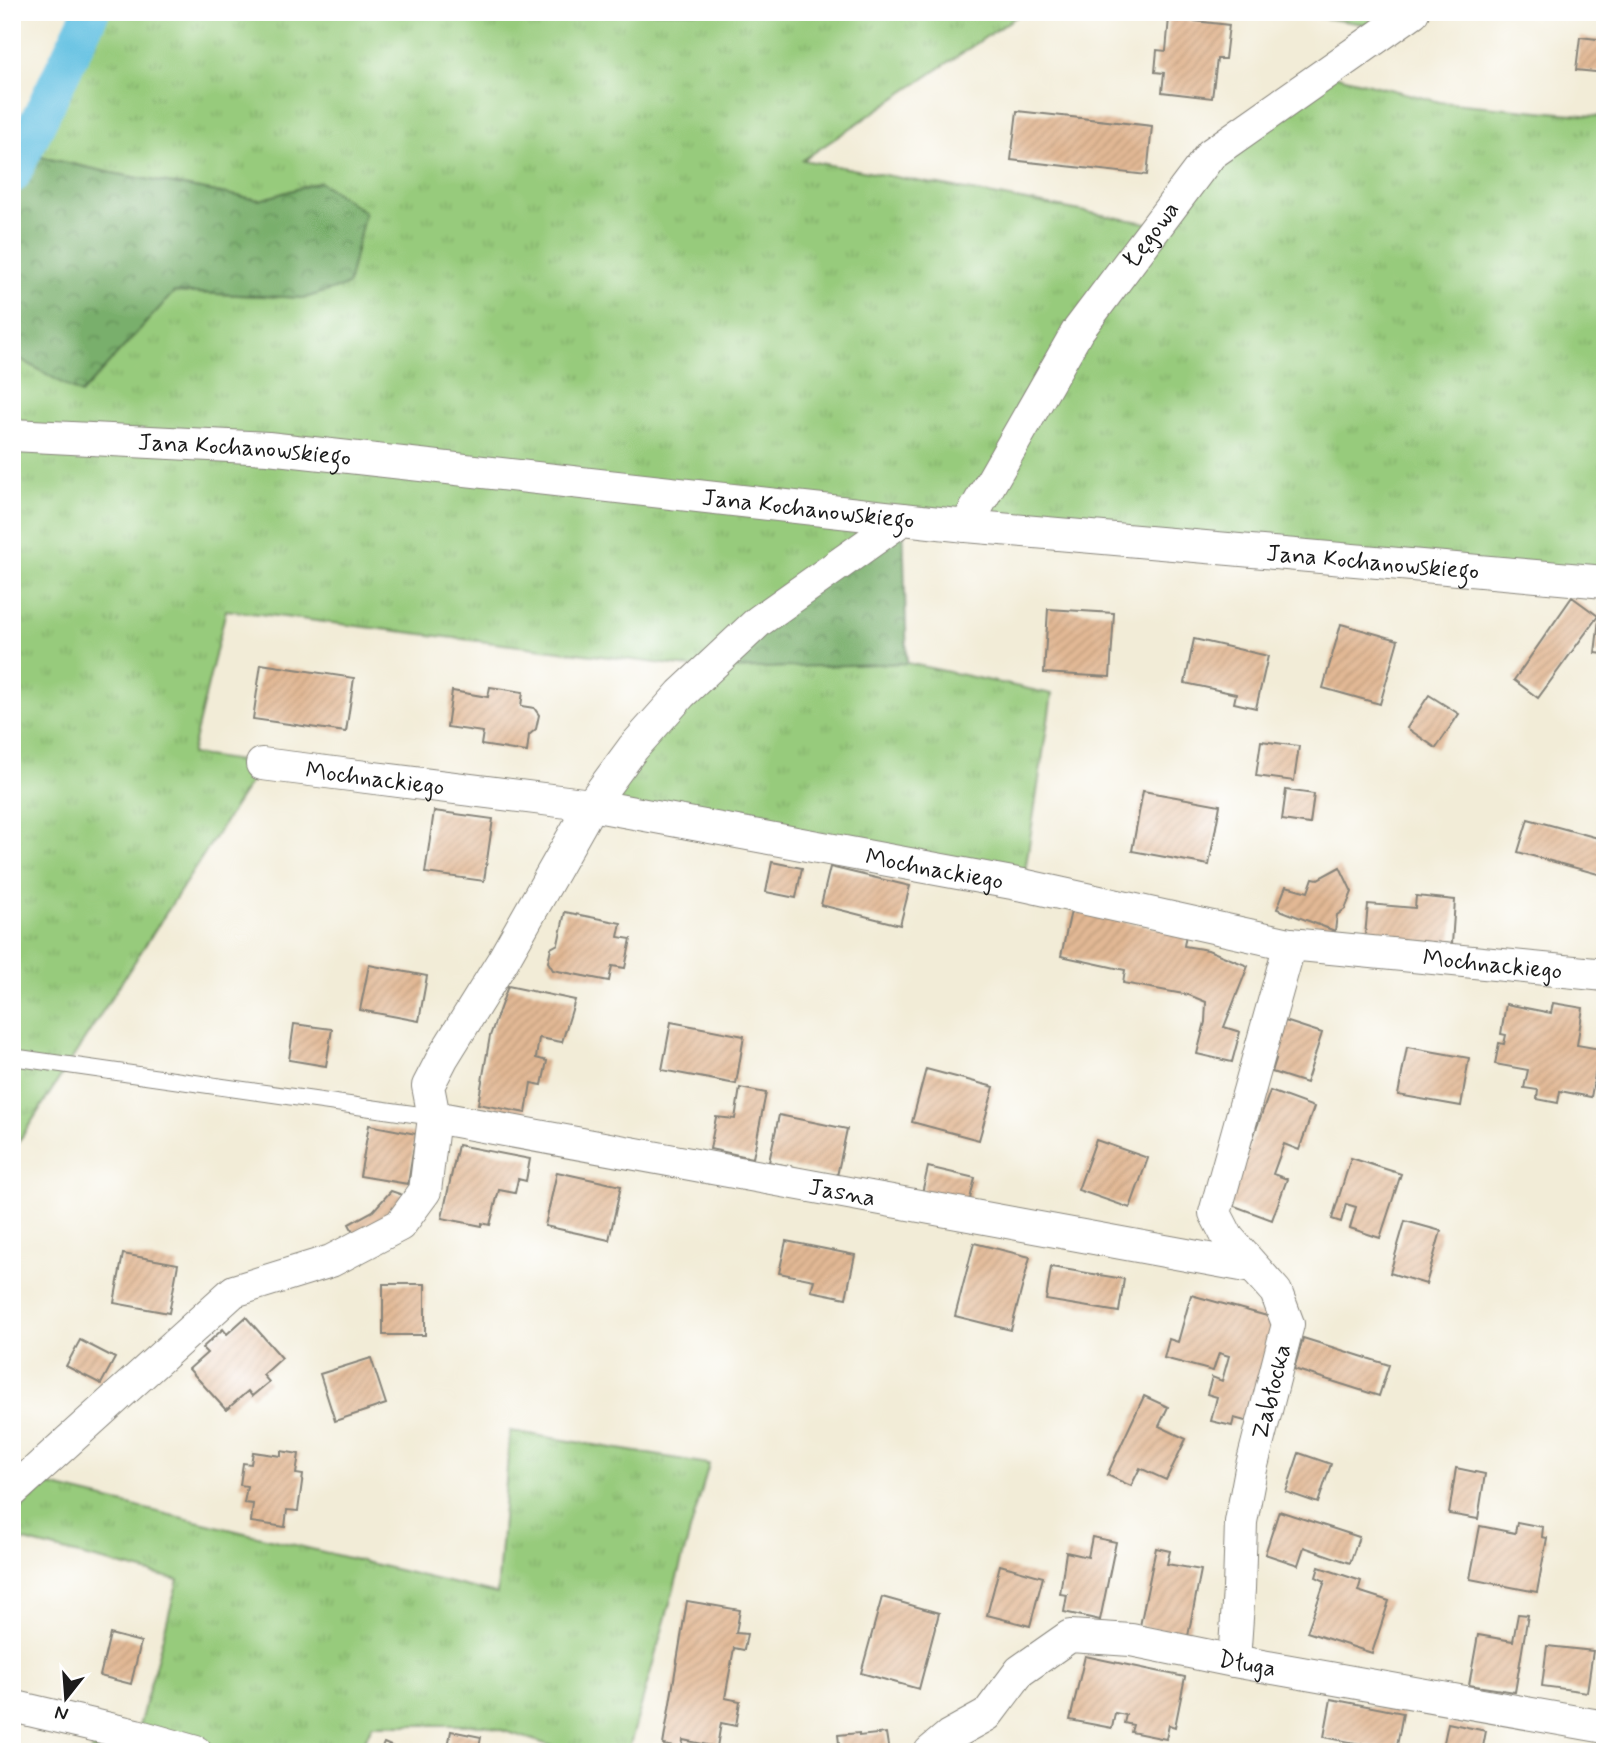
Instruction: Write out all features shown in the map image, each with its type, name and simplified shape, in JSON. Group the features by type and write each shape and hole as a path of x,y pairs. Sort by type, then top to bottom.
{"street":[{"name":"Łęgowa","path":"966,526 1077,332 1210,155 1413,12"},
{"name":"Jana Kochanowskiego","path":"12,435 268,448 966,526 1605,582"},
{"path":"12,1492 234,1291 331,1261 400,1225 425,1191 434,1117 428,1086 591,805 633,748 681,694 759,621 902,519"},
{"name":"Mochnackiego","path":"262,764 591,805 1023,885 1290,944 1605,975"},
{"name":"Zabłocka","path":"1234,1661 1241,1522 1251,1469 1288,1324 1276,1292 1228,1238 1215,1213 1290,944"},
{"name":"Jasna","path":"434,1117 1252,1267"},
{"name":"Długa","path":"930,1752 949,1736 987,1715 1020,1671 1070,1636 1131,1640 1605,1727"},
{"path":"12,1706 196,1752"}],"lane":[{"path":"12,1057 434,1117"}],"green space":[{"path":"91,12 1023,12 803,160 1157,225 1211,154 1326,73 1440,102 1605,117 1605,582 903,519 708,669 907,663 1052,694 1023,885 585,816 706,669 226,610 191,754 262,764 12,1152 12,354 81,394 173,292 305,298 320,182 260,200 112,173 23,153"},
{"path":"91,12 23,153 112,173 260,200 320,182 365,212 348,285 305,298 174,292 81,394 12,354 12,175"},
{"path":"1284,12 1413,12 1390,28"},
{"path":"903,519 907,663 707,670"},
{"path":"510,1431 709,1464 628,1752 571,1752 485,1725 372,1725 360,1752 91,1752 101,1726 137,1734 178,1580 12,1538 12,1514 47,1485 497,1594"}],"building":[{"path":"1169,18 1229,25 1225,59 1217,59 1212,98 1162,92 1164,73 1155,72 1157,50 1166,51"},
{"path":"1580,37 1605,40 1605,73 1576,70"},
{"path":"1017,111 1152,126 1147,175 1011,160"},
{"path":"1602,594 1605,595 1605,654 1595,653"},
{"path":"1572,597 1598,616 1538,698 1514,680"},
{"path":"1048,609 1114,613 1110,677 1044,673"},
{"path":"1341,624 1398,640 1380,704 1323,688"},
{"path":"1194,639 1268,656 1256,708 1234,703 1236,694 1185,683"},
{"path":"261,664 354,678 346,732 253,719"},
{"path":"490,687 523,692 521,706 534,708 539,715 536,729 529,735 527,752 481,745 483,732 447,727 452,691 488,697"},
{"path":"1429,695 1459,714 1436,748 1407,728"},
{"path":"1261,741 1299,746 1294,781 1256,776"},
{"path":"1286,790 1314,794 1310,824 1282,820"},
{"path":"1143,791 1220,805 1209,865 1132,851"},
{"path":"434,811 493,819 484,881 425,873"},
{"path":"1605,817 1605,876 1518,852 1528,819 1598,838"},
{"path":"772,862 802,868 796,898 766,892"},
{"path":"830,867 910,886 900,925 821,905"},
{"path":"1340,867 1352,892 1345,909 1337,915 1335,931 1277,909 1286,886 1308,892 1313,878 1318,879"},
{"path":"1416,896 1455,900 1452,944 1365,936 1368,904 1415,908"},
{"path":"1071,911 1186,934 1184,946 1208,950 1248,966 1224,1027 1240,1032 1232,1062 1197,1054 1205,1022 1206,1002 1189,995 1123,983 1125,970 1061,956"},
{"path":"565,912 621,923 618,937 631,939 625,968 612,966 609,981 553,970 548,962 551,948 558,944"},
{"path":"12,959 17,959 14,984 12,984"},
{"path":"369,965 427,976 419,1021 360,1010"},
{"path":"508,986 575,1000 562,1042 539,1038 536,1058 547,1061 542,1085 531,1083 526,1113 478,1104 490,1036"},
{"path":"1553,1003 1583,1008 1577,1045 1600,1049 1591,1097 1560,1091 1558,1103 1537,1099 1538,1090 1524,1088 1528,1070 1495,1064 1499,1043 1504,1044 1506,1035 1501,1034 1506,1004 1551,1013"},
{"path":"1285,1021 1322,1033 1306,1083 1272,1072 1276,1059 1273,1058"},
{"path":"671,1022 744,1036 736,1084 662,1070"},
{"path":"294,1024 332,1029 326,1066 289,1060"},
{"path":"1407,1047 1469,1058 1461,1106 1398,1095"},
{"path":"926,1069 994,1087 979,1140 912,1122"},
{"path":"740,1088 766,1093 753,1158 710,1149 716,1117 735,1119"},
{"path":"1270,1091 1314,1107 1299,1150 1284,1144 1273,1174 1287,1179 1272,1220 1229,1204"},
{"path":"779,1115 847,1129 837,1176 769,1162"},
{"path":"369,1125 416,1134 408,1184 360,1176"},
{"path":"1096,1140 1148,1158 1130,1208 1078,1190"},
{"path":"458,1145 530,1159 526,1181 518,1179 515,1193 499,1190 490,1225 482,1223 482,1226 442,1218"},
{"path":"1351,1158 1401,1174 1380,1238 1350,1228 1356,1207 1346,1204 1341,1222 1332,1219"},
{"path":"928,1167 975,1178 969,1203 922,1193"},
{"path":"557,1172 621,1186 609,1240 545,1226"},
{"path":"391,1191 412,1198 357,1239 349,1224 373,1211"},
{"path":"1405,1221 1441,1231 1426,1284 1390,1273"},
{"path":"786,1241 855,1255 846,1298 811,1291 814,1280 779,1273"},
{"path":"974,1243 1030,1257 1011,1330 955,1316"},
{"path":"123,1254 178,1264 169,1313 114,1303"},
{"path":"1051,1267 1124,1279 1119,1312 1046,1300"},
{"path":"383,1284 425,1284 425,1335 383,1335"},
{"path":"1191,1295 1278,1319 1249,1422 1234,1418 1232,1426 1211,1421 1217,1397 1207,1394 1212,1377 1222,1381 1229,1356 1219,1353 1213,1371 1164,1358 1169,1339 1178,1342"},
{"path":"246,1317 282,1358 263,1375 269,1382 252,1396 248,1391 226,1410 189,1369 207,1353 202,1348 223,1329 227,1334"},
{"path":"1303,1338 1389,1365 1379,1396 1294,1369"},
{"path":"80,1340 115,1358 101,1384 66,1366"},
{"path":"371,1358 386,1404 335,1421 320,1374"},
{"path":"1144,1396 1168,1407 1159,1426 1186,1439 1166,1480 1140,1468 1131,1486 1107,1475"},
{"path":"281,1451 299,1454 296,1474 303,1475 298,1511 287,1510 285,1527 251,1522 253,1504 244,1503 247,1486 240,1485 243,1463 251,1464 253,1452 281,1456"},
{"path":"1299,1453 1331,1464 1318,1503 1286,1492"},
{"path":"1456,1468 1485,1474 1478,1519 1449,1514"},
{"path":"1279,1511 1359,1537 1350,1563 1304,1547 1298,1565 1265,1554"},
{"path":"1517,1522 1543,1527 1542,1537 1547,1538 1537,1592 1470,1579 1480,1526 1515,1533"},
{"path":"1092,1537 1116,1542 1100,1620 1064,1612 1067,1595 1060,1594 1066,1552 1088,1557"},
{"path":"1156,1548 1170,1551 1167,1564 1201,1570 1188,1636 1140,1626"},
{"path":"1000,1565 1043,1577 1030,1626 987,1615"},
{"path":"1319,1567 1361,1581 1358,1591 1389,1601 1372,1653 1307,1632 1325,1581 1316,1577"},
{"path":"882,1597 939,1613 919,1689 861,1673"},
{"path":"687,1601 740,1610 736,1633 747,1634 744,1650 734,1648 725,1698 740,1701 736,1726 721,1723 717,1747 683,1740 682,1748 663,1745"},
{"path":"1518,1614 1528,1615 1515,1692 1469,1685 1478,1635 1513,1641"},
{"path":"110,1634 141,1642 131,1684 100,1676"},
{"path":"1547,1646 1593,1651 1587,1692 1542,1686"},
{"path":"1085,1656 1185,1677 1175,1727 1169,1725 1166,1739 1131,1732 1133,1725 1124,1723 1126,1715 1115,1713 1112,1728 1070,1720"},
{"path":"1331,1699 1403,1713 1396,1751 1324,1737"},
{"path":"1448,1723 1486,1731 1482,1752 1442,1752"},
{"path":"451,1731 481,1737 478,1752 447,1752"},
{"path":"859,1733 859,1736 886,1733 889,1752 840,1752 838,1735"},
{"path":"384,1743 405,1752 380,1752"}],"waterway":[{"path":"12,175 91,12"}]}
